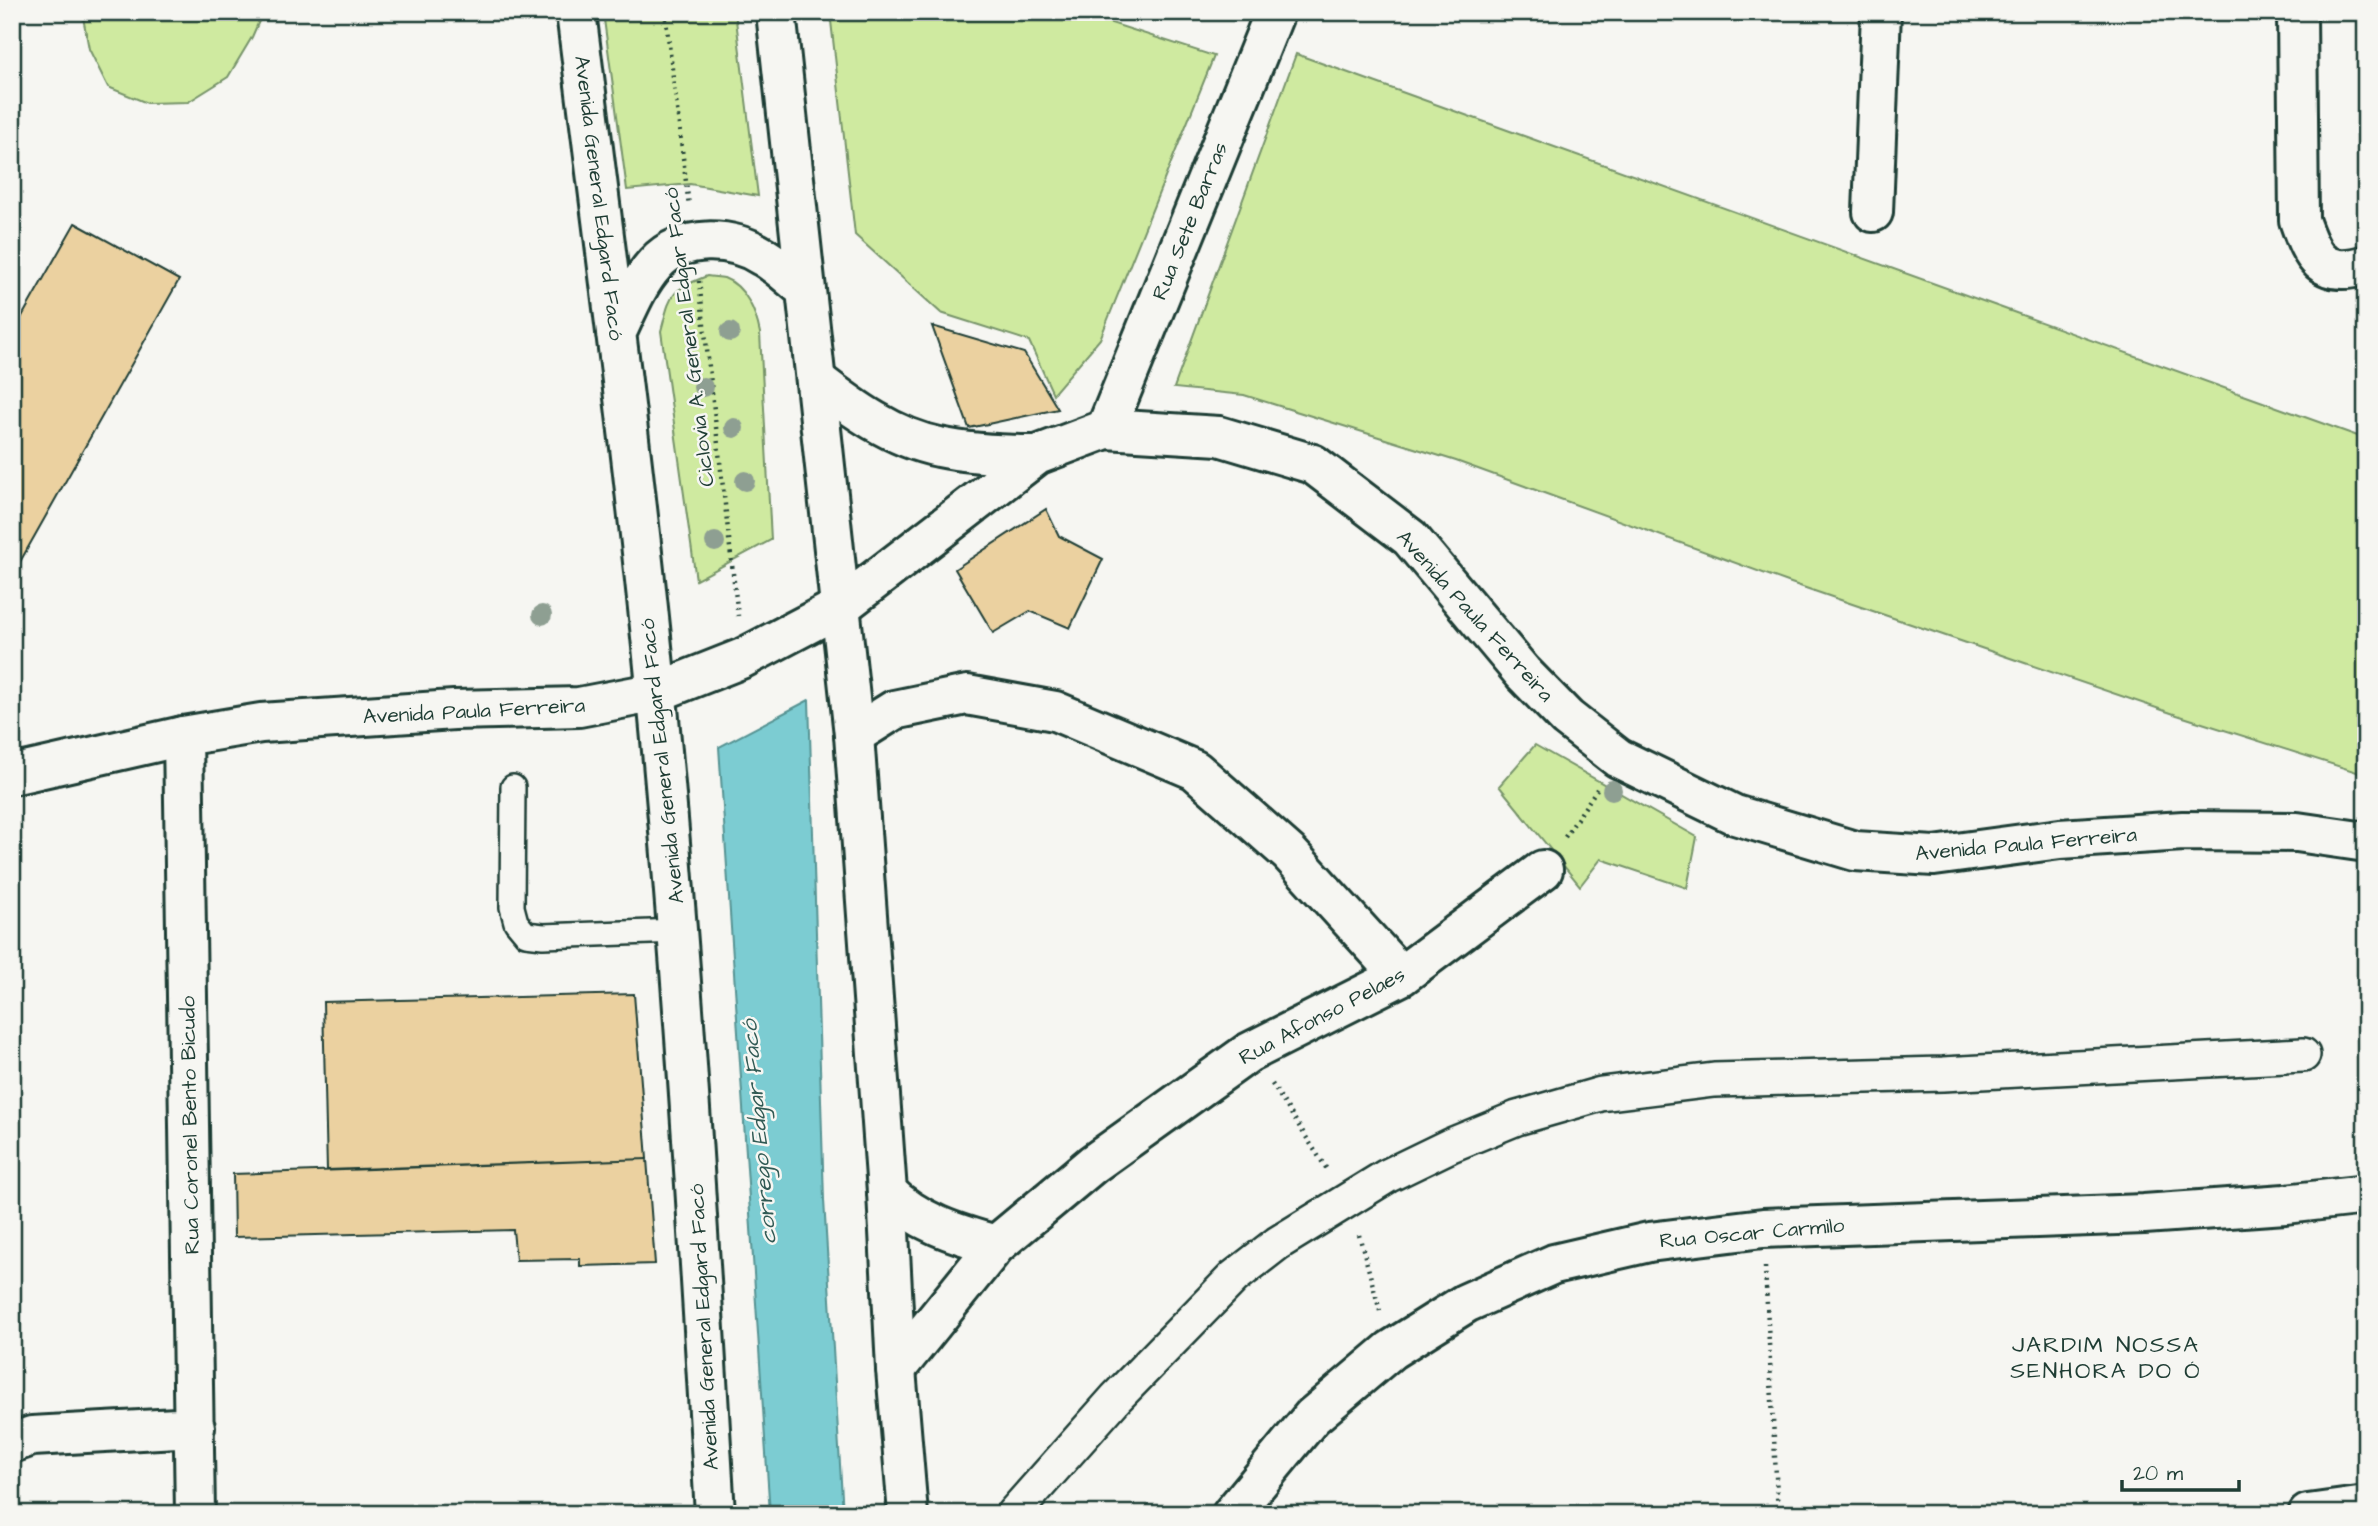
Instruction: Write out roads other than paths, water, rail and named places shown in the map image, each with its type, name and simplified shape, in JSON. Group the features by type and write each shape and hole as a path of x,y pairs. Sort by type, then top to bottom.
{"main road":[{"name":"Avenida General Edgard Facó","path":"576,12 657,692 678,931 716,1514"},
{"path":"776,12 854,735 908,1514"},
{"name":"Rua Sete Barras","path":"1106,429 1275,12"},
{"path":"1874,212 1881,12"},
{"path":"2297,12 2299,220 2309,250 2320,264 2334,269 2366,265"},
{"path":"616,334 641,283 656,262 675,249 694,243 712,240 738,245 762,256 806,290"},
{"name":"Avenida Paula Ferreira","path":"816,380 848,405 888,429 936,447 986,454 1037,455"},
{"name":"Avenida Paula Ferreira","path":"12,775 183,736 275,722 454,710 579,707 657,692 743,658 840,607 1037,455 1106,429 1219,436 1313,464 1410,538 1522,673 1567,718 1618,758 1735,815 1855,851 1934,856 2060,839 2183,831 2297,832 2366,842"},
{"path":"854,735 894,710 967,695 1055,711 1195,770 1289,853 1401,976"},
{"name":"Rua Coronel Bento Bicudo","path":"183,736 195,1514"},
{"name":"Rua Afonso Pelaes","path":"896,1369 996,1245 1093,1164 1248,1053 1401,976 1543,870"},
{"path":"887,1192 917,1217 958,1235 996,1245"},
{"name":"Rua Oscar Carmilo","path":"1232,1514 1312,1417 1391,1350 1466,1303 1554,1264 1648,1241 1763,1228 2144,1214 2366,1195"},
{"path":"12,1443 32,1436 195,1427"},
{"path":"2308,1514 2366,1506"}],"street":[{"path":"1013,1514 1116,1398 1234,1277 1278,1244 1387,1176 1451,1145 1517,1118 1601,1094 1714,1080 1943,1074 2303,1055"}],"lane":[{"path":"513,787 512,907 516,922 526,934 543,936 678,931"}],"water":[{"name":"corrego Edgar Facó","path":"809,700 824,1200 843,1514 770,1514 719,747"}],"district":[{"name":"JARDIM NOSSA SENHORA DO Ó","path":"2106,1358"}]}
